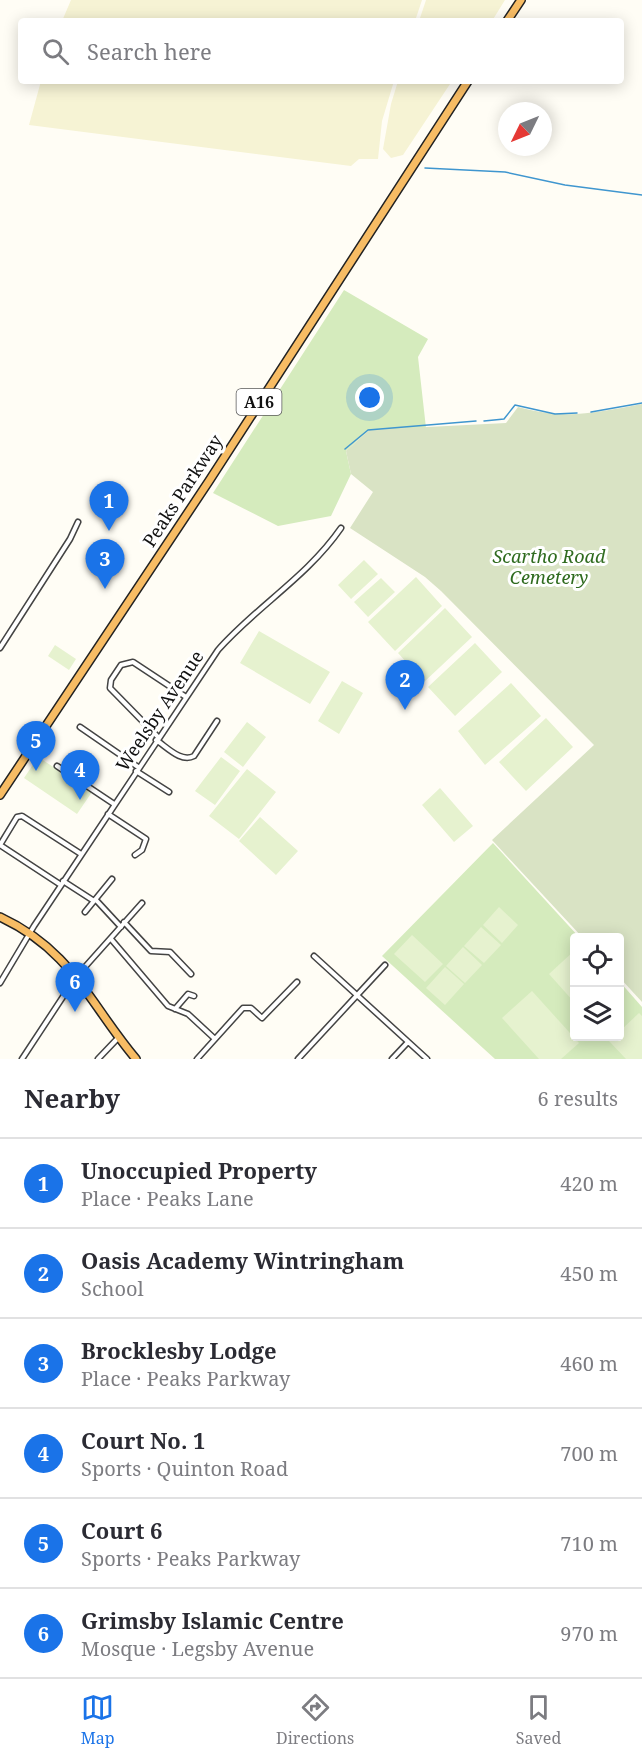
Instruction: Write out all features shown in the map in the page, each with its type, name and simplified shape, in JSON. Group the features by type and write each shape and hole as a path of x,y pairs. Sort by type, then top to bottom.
{"highway":[{"path":"509,18 521,0"},
{"name":"Peaks Parkway","path":"0,795 466,84"},
{"path":"0,917 32,933 57,954 136,1059"}],"street":[{"path":"0,648 70,539 78,522"},
{"name":"Weelsby Avenue","path":"0,982 137,769 230,636 310,567 341,528"},
{"path":"186,697 133,662 121,665 110,684 112,692 157,739 182,758 189,759 194,756 217,721"},
{"path":"80,727 169,792"},
{"path":"57,766 114,804"},
{"path":"108,814 146,839 142,850 135,855"},
{"path":"81,854 22,816 17,817 0,845 62,883 95,900 120,927"},
{"path":"85,912 112,879"},
{"path":"22,1059 76,977 141,903"},
{"path":"124,922 152,951 170,952 190,974"},
{"path":"111,939 168,1006 188,1014 215,1039"},
{"path":"314,956 427,1059"},
{"path":"298,1059 385,965"},
{"path":"197,1059 240,1010 248,1007 262,1018 297,982"},
{"path":"175,1009 188,994 194,996"},
{"path":"98,1059 119,1038"},
{"path":"392,1059 408,1042"}],"shaded area":[{"path":"71,0 422,0 416,18 63,18"},
{"path":"426,0 505,0 494,18 420,18"},
{"path":"40,84 393,84 382,121 378,159 359,159 351,166 29,125"},
{"path":"397,84 450,84 403,155 391,158 383,149"}],"green space":[{"path":"344,290 428,339 418,357 426,428 369,430 346,451 351,474 331,516 278,526 213,493"},
{"name":"Scartho Road Cemetery","path":"642,404 642,1002 624,982 624,933 578,933 492,840 594,745 441,591 425,577 350,528 373,492 351,474 346,451 369,430 506,423 518,407 566,414"},
{"path":"364,560 378,574 351,599 338,585"},
{"path":"416,577 442,606 395,651 368,622"},
{"path":"381,578 395,592 368,617 354,602"},
{"path":"445,608 472,637 424,682 398,653"},
{"path":"259,631 330,672 310,704 240,663"},
{"path":"475,643 502,672 455,716 428,687"},
{"path":"55,645 76,659 69,670 48,656"},
{"path":"342,681 363,693 339,734 318,721"},
{"path":"511,683 541,716 485,765 458,731"},
{"path":"546,718 573,747 526,791 499,762"},
{"path":"247,722 266,737 243,767 224,752"},
{"path":"38,757 92,792 77,814 24,778"},
{"path":"221,757 240,771 215,805 195,791"},
{"path":"247,769 276,792 239,839 209,816"},
{"path":"440,788 473,826 454,842 422,805"},
{"path":"260,817 298,851 276,875 239,841"},
{"path":"493,843 575,933 570,933 570,1041 624,1041 624,987 642,1007 642,1059 495,1059 382,956"},
{"path":"499,907 518,925 502,943 483,925"},
{"path":"481,927 501,945 484,963 464,946"},
{"path":"412,935 443,964 425,982 394,954"},
{"path":"463,947 482,965 465,983 446,966"},
{"path":"570,955 570,998 549,974"},
{"path":"445,967 464,984 445,1005 426,988"},
{"path":"532,991 570,1033 570,1041 579,1043 561,1059 539,1059 502,1018"},
{"path":"639,1013 642,1016 642,1059 626,1059 609,1041 624,1041 624,1027"}],"waterway":[{"path":"425,168 505,172 565,185 642,195"},
{"path":"591,412 642,403"},
{"path":"484,421 504,419 515,405 555,414 577,413"},
{"path":"345,449 368,430 476,421"}],"place":[{"name":"Unoccupied Property","path":"109,531"},
{"name":"Brocklesby Lodge","path":"105,589"},
{"name":"Oasis Academy Wintringham","path":"405,710"},
{"name":"Court 6","path":"36,771"},
{"name":"Court No. 1","path":"80,800"},
{"name":"Grimsby Islamic Centre","path":"75,1012"}]}
